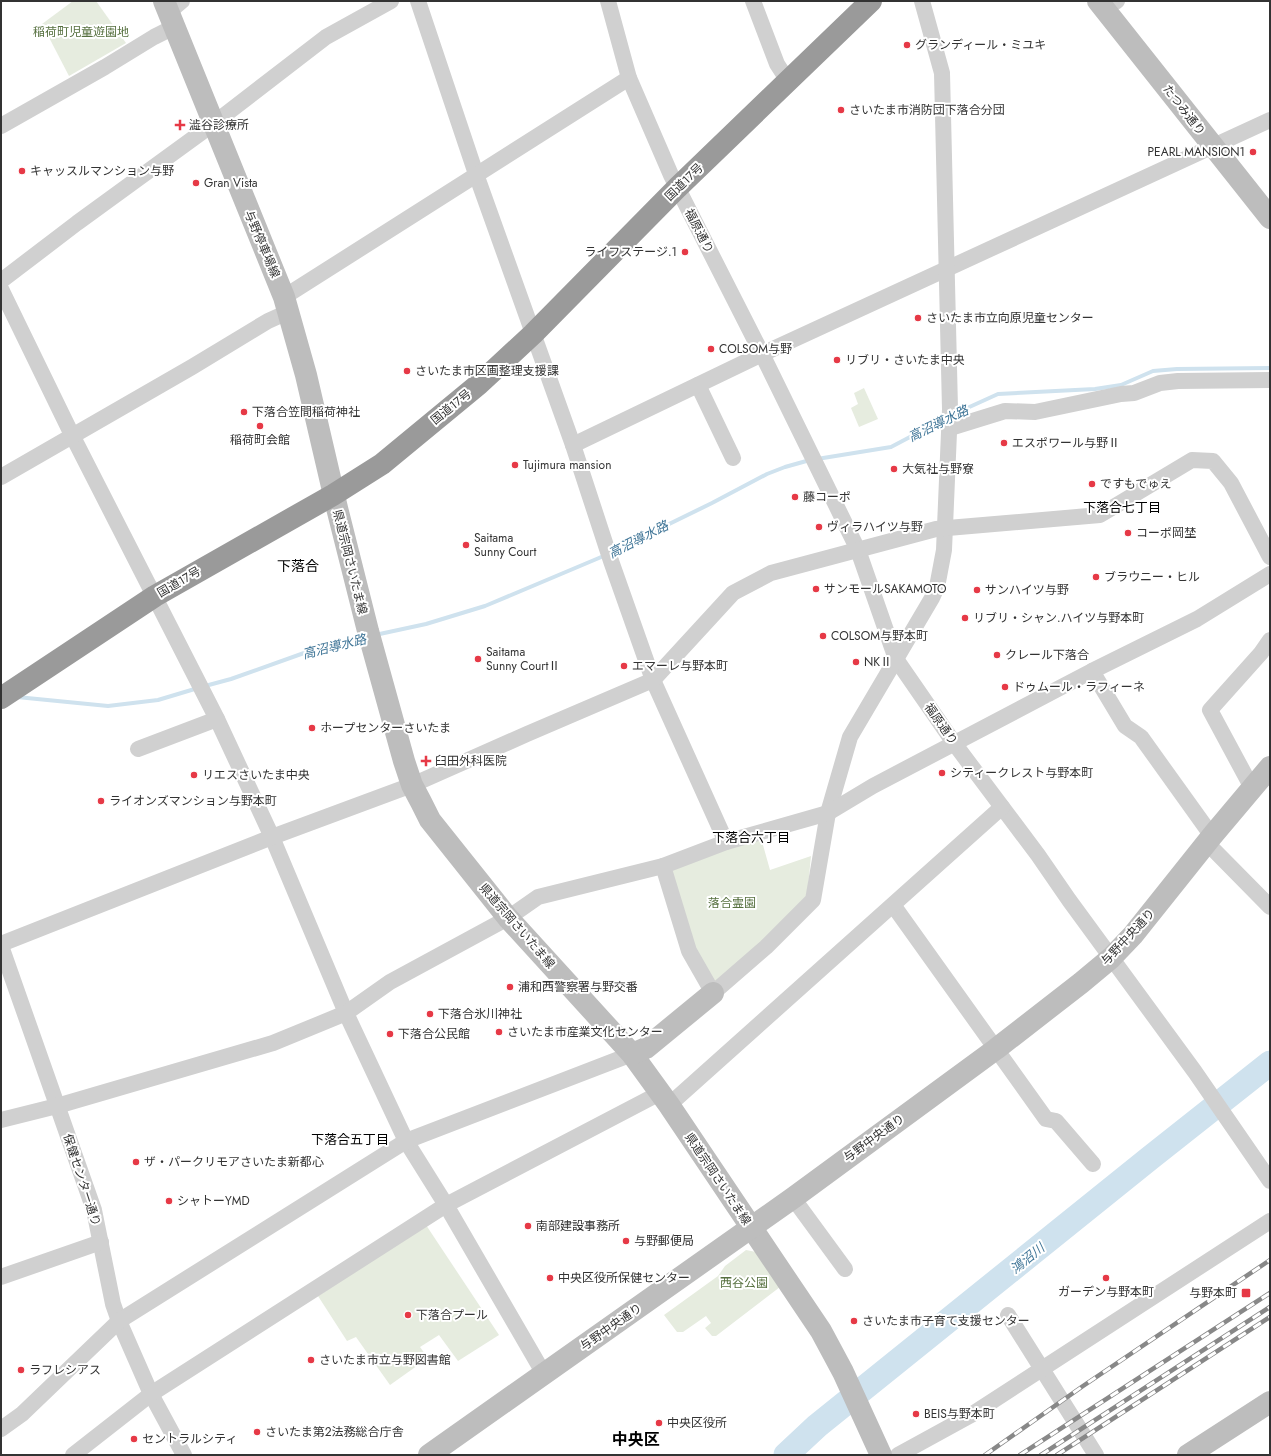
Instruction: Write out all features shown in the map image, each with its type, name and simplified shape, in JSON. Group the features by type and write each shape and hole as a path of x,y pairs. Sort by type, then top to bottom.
{"highway":[{"name":"国道17号","path":"7,694 155,596 334,495 382,464 478,384 532,334 677,188 871,1"}],"main road":[{"name":"たつみ通り","path":"1106,3 1213,147 1270,218"},
{"name":"与野停車場線","path":"172,10 213,124 286,305 306,375 334,495"},
{"name":"県道宗岡さいたま線","path":"334,495 369,637 404,761 412,785 430,820 508,918 632,1054 665,1099 750,1228 821,1331 864,1416 880,1455"},
{"name":"与野中央通り","path":"430,1455 792,1198 996,1049 1081,983 1111,958 1133,935 1270,767"},
{"path":"632,1054 646,1048 713,993"},
{"path":"1188,1455 1270,1402"}],"street":[{"path":"1,281 82,219 213,124 326,37 391,1"},
{"path":"418,1 476,174 573,445 608,553 653,680 726,842"},
{"name":"福原通り","path":"608,1 629,78 677,188 762,354 858,550 896,659 954,743 1038,855 1206,1088 1270,1181"},
{"path":"753,1 777,64 788,81"},
{"path":"663,866 688,951 713,993 766,947 813,900 828,813 850,737 937,587 943,558 950,421 942,73 922,1"},
{"path":"1,126 105,67 154,37 172,10"},
{"path":"1,477 192,367 268,321 286,305 476,174 629,78"},
{"path":"573,445 762,354 1270,120"},
{"path":"1,289 72,435 217,719 272,837 346,1013 406,1141 446,1206 544,1374"},
{"path":"950,421 1005,411 1035,412 1121,394 1134,394 1160,383 1178,381 1270,380"},
{"path":"698,385 733,458"},
{"path":"1,945 272,837 412,785 653,680 733,593 771,573 936,529 1100,515 1192,460 1214,461 1231,484 1270,557"},
{"path":"1,1120 57,1106 273,1043 346,1013 390,982 508,918 538,897 663,866 726,842 828,813 873,786 954,743 1092,671 1197,619 1270,574"},
{"path":"1252,788 1210,710 1261,653 1270,640"},
{"path":"1092,671 1125,726 1141,737 1209,840 1270,907"},
{"path":"138,749 217,719"},
{"path":"73,1455 150,1394 446,1206 665,1099 893,905 1002,807"},
{"path":"893,905 1046,1118 1056,1121 1093,1164"},
{"name":"保健センター通り","path":"1,945 94,1210 113,1304 119,1321 150,1394 184,1455"},
{"path":"1,1429 22,1414 119,1321 406,1141 632,1054"},
{"path":"792,1198 845,1269"},
{"path":"898,1455 972,1415 1270,1221"},
{"path":"1,1277 101,1242"},
{"path":"1008,1315 1054,1391 1096,1455"}],"green space":[{"name":"稲荷町児童遊園地","path":"73,1 96,1 126,43 69,76 42,24"},
{"path":"864,388 878,419 859,427 851,408 858,404 854,393"},
{"name":"落合霊園","path":"761,838 770,870 811,856 807,897 774,933 716,981 712,981 692,949 670,868"},
{"name":"下落合プール","path":"426,1225 499,1335 458,1361 439,1335 420,1347 428,1358 390,1385 356,1337 347,1341 318,1296"},
{"name":"西谷公園","path":"746,1250 756,1252 780,1287 716,1336 712,1336 705,1328 711,1323 706,1316 683,1332 677,1332 664,1315 718,1276 725,1266"}],"waterway":[{"name":"高沼導水路","path":"954,414 998,394 1095,389 1121,385 1153,371 1177,369 1270,368"},
{"name":"高沼導水路","path":"817,459 891,447 946,418"},
{"name":"高沼導水路","path":"612,552 767,474 810,460"},
{"name":"高沼導水路","path":"375,635 426,624 485,606 606,555"},
{"name":"高沼導水路","path":"205,686 231,679 318,648 362,637"},
{"name":"高沼導水路","path":"17,697 108,706 158,700 198,688"},
{"name":"鴻沼川","path":"786,1455 817,1426 1270,1063"}],"railway":[{"path":"985,1455 1083,1386 1270,1260"},
{"path":"1020,1455 1270,1293"},
{"path":"1041,1455 1270,1307"},
{"path":"1057,1455 1270,1317"}],"place":[{"name":"グランディール・ミユキ","path":"907,45"},
{"name":"さいたま市消防団下落合分団","path":"841,110"},
{"name":"澁谷診療所","path":"180,125"},
{"name":"PEARL MANSION1","path":"1253,152"},
{"name":"キャッスルマンション与野","path":"22,171"},
{"name":"Gran Vista","path":"196,183"},
{"name":"ライフステージ.1","path":"685,252"},
{"name":"さいたま市立向原児童センター","path":"918,318"},
{"name":"COLSOM与野","path":"711,349"},
{"name":"リブリ・さいたま中央","path":"837,360"},
{"name":"さいたま市区画整理支援課","path":"407,371"},
{"name":"下落合笠間稲荷神社","path":"244,412"},
{"name":"稲荷町会館","path":"260,426"},
{"name":"エスポワール与野Ⅱ","path":"1004,443"},
{"name":"Tujimura mansion","path":"515,465"},
{"name":"大気社与野寮","path":"894,469"},
{"name":"ですもでゅえ","path":"1092,484"},
{"name":"藤コーポ","path":"795,497"},
{"name":"ヴィラハイツ与野","path":"819,527"},
{"name":"コーポ岡埜","path":"1128,533"},
{"name":"Saitama Sunny Court","path":"466,545"},
{"name":"ブラウニー・ヒル","path":"1096,577"},
{"name":"サンモールSAKAMOTO","path":"816,589"},
{"name":"サンハイツ与野","path":"977,590"},
{"name":"リブリ・シャン.ハイツ与野本町","path":"965,618"},
{"name":"COLSOM与野本町","path":"823,636"},
{"name":"クレール下落合","path":"997,655"},
{"name":"Saitama Sunny CourtⅡ","path":"478,659"},
{"name":"NKⅡ","path":"856,662"},
{"name":"エマーレ与野本町","path":"624,666"},
{"name":"ドゥムール・ラフィーネ","path":"1005,687"},
{"name":"ホープセンターさいたま","path":"312,728"},
{"name":"臼田外科医院","path":"426,761"},
{"name":"シティークレスト与野本町","path":"942,773"},
{"name":"リエスさいたま中央","path":"194,775"},
{"name":"ライオンズマンション与野本町","path":"101,801"},
{"name":"浦和西警察署与野交番","path":"510,987"},
{"name":"下落合氷川神社","path":"430,1014"},
{"name":"さいたま市産業文化センター","path":"499,1032"},
{"name":"下落合公民館","path":"390,1034"},
{"name":"ザ・パークリモアさいたま新都心","path":"136,1162"},
{"name":"シャトーYMD","path":"169,1201"},
{"name":"南部建設事務所","path":"528,1226"},
{"name":"与野郵便局","path":"626,1241"},
{"name":"中央区役所保健センター","path":"550,1278"},
{"name":"ガーデン与野本町","path":"1106,1278"},
{"name":"与野本町","path":"1246,1293"},
{"name":"下落合プール","path":"408,1315"},
{"name":"さいたま市子育て支援センター","path":"854,1321"},
{"name":"さいたま市立与野図書館","path":"311,1360"},
{"name":"ラフレシアス","path":"21,1370"},
{"name":"BEIS与野本町","path":"916,1414"},
{"name":"中央区役所","path":"659,1423"},
{"name":"さいたま第2法務総合庁舎","path":"257,1432"},
{"name":"セントラルシティ","path":"134,1439"}],"district":[{"name":"下落合七丁目","path":"1122,507"},
{"name":"下落合","path":"298,566"},
{"name":"下落合六丁目","path":"751,837"},
{"name":"下落合五丁目","path":"350,1139"},
{"name":"中央区","path":"636,1439"}]}
